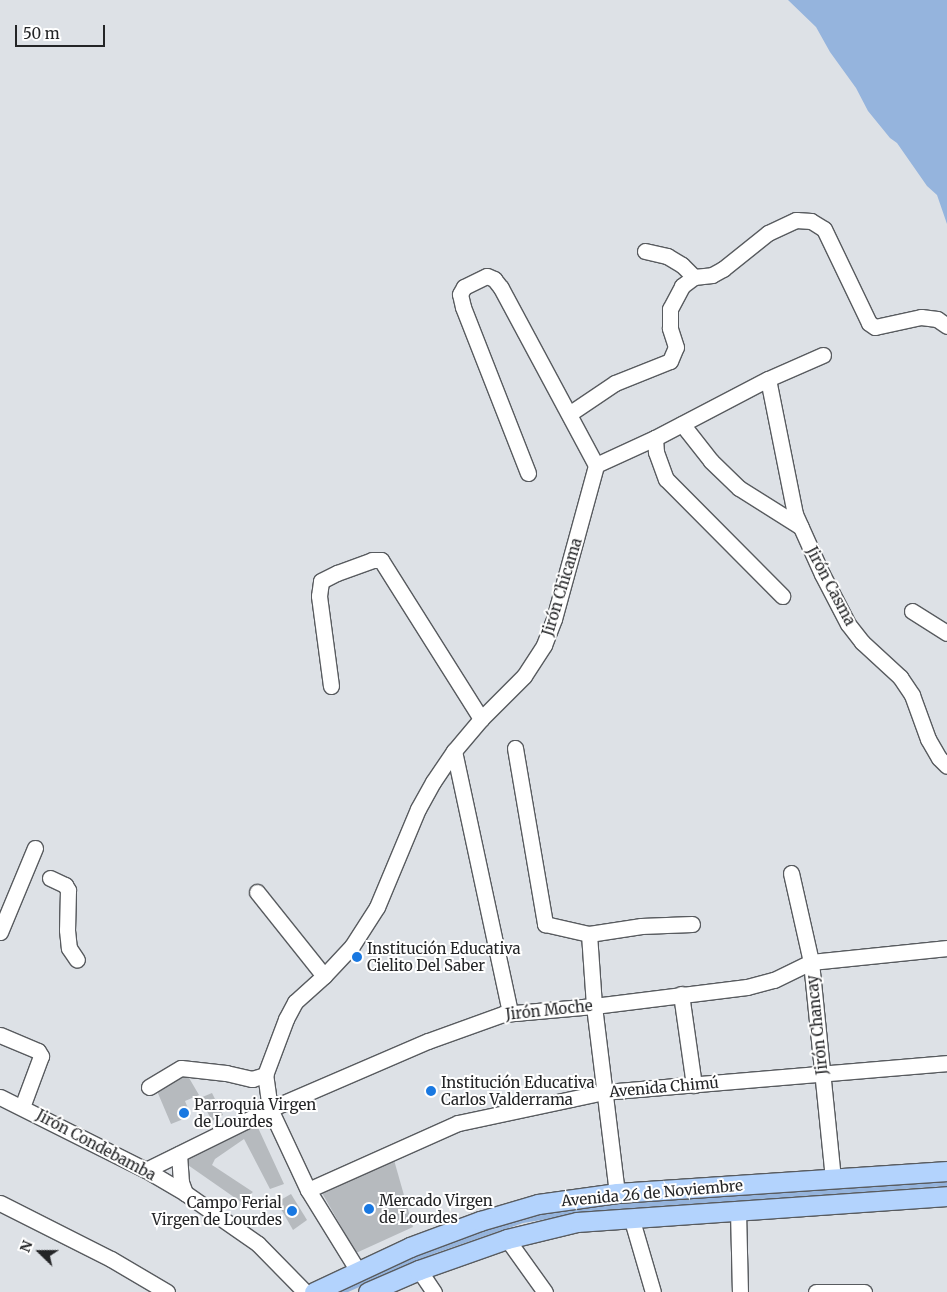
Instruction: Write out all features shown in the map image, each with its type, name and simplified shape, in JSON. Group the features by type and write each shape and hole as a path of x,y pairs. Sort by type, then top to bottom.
{"main road":[{"name":"Avenida 26 de Noviembre","path":"314,1292 410,1247 480,1221 538,1204 617,1193 947,1171"},
{"name":"Avenida 26 de Noviembre","path":"368,1292 419,1270 507,1239 577,1222 947,1196"}],"street":[{"path":"569,414 615,383 670,361 676,347 670,328 670,309 682,286 694,277 712,276 768,233 796,220 811,221 824,229 830,238 869,323 875,326 921,317 937,319 947,326"},
{"path":"645,251 667,256 694,277"},
{"path":"528,473 463,307 460,294 464,287 487,276 494,279 596,465 654,438 768,379 823,356"},
{"name":"Jirón Casma","path":"768,379 795,514 800,527 848,624 862,642 900,677 912,695 928,739 939,758 947,766"},
{"path":"682,424 711,462 739,488 800,527"},
{"path":"654,438 656,452 666,479 782,596"},
{"name":"Jirón Chicama","path":"265,1075 286,1019 295,1002 324,976 352,946 377,907 418,809 433,782 454,751 481,719 524,676 544,645 554,619 596,465"},
{"path":"331,686 319,596 321,582 354,566 372,560 382,560 481,719"},
{"path":"912,611 947,633"},
{"path":"515,748 545,924 589,934 641,926 692,924"},
{"path":"454,751 510,1013"},
{"path":"0,932 35,848"},
{"name":"Jirón Chancay","path":"791,873 811,962 833,1179"},
{"path":"50,878 65,885 68,890 66,912 69,948 77,960"},
{"path":"257,892 324,976"},
{"path":"589,934 594,1006 617,1193"},
{"name":"Jirón Moche","path":"146,1170 270,1109 428,1041 475,1023 510,1013 594,1006 747,986 774,980 811,962 947,948"},
{"path":"681,994 694,1085"},
{"path":"0,1035 38,1051 41,1056 22,1107"},
{"name":"Avenida Chimú","path":"308,1190 458,1123 604,1092 822,1072 947,1063"},
{"path":"150,1087 181,1068 226,1073 252,1079 265,1075 270,1109 308,1190 358,1271"},
{"name":"Jirón Condebamba","path":"0,1097 146,1170 184,1193 258,1244 306,1292"},
{"path":"179,1154 181,1182 184,1193"},
{"path":"0,1203 111,1259 167,1292"},
{"path":"738,1211 740,1292"},
{"path":"631,1217 653,1292"},
{"path":"507,1239 545,1292"},
{"path":"419,1270 434,1292"},
{"path":"816,1292 864,1292"}],"shaded area":[{"path":"788,0 947,0 947,224 937,195 927,186 897,143 890,138 868,111 856,88 830,52 816,27"},
{"path":"947,1180 947,1186 589,1212 523,1223 436,1253 348,1292 332,1292 432,1247 521,1217 633,1200"}],"building":[{"path":"185,1071 199,1095 185,1101 191,1116 171,1124 157,1091 168,1076"},
{"path":"212,1093 223,1115 212,1121 200,1098"},
{"path":"254,1119 284,1184 270,1189 244,1139 215,1159 212,1165 253,1192 241,1202 185,1163 185,1153"},
{"name":"Mercado Virgen de Lourdes","path":"394,1160 413,1227 356,1253 321,1191"},
{"name":"Campo Ferial Virgen de Lourdes","path":"291,1194 307,1220 293,1230 277,1202"}],"place":[{"name":"Institución Educativa Cielito Del Saber","path":"357,957"},
{"name":"Institución Educativa Carlos Valderrama","path":"431,1091"},
{"name":"Parroquia Virgen de Lourdes","path":"184,1113"},
{"name":"Mercado Virgen de Lourdes","path":"369,1209"},
{"name":"Campo Ferial Virgen de Lourdes","path":"292,1211"}]}
